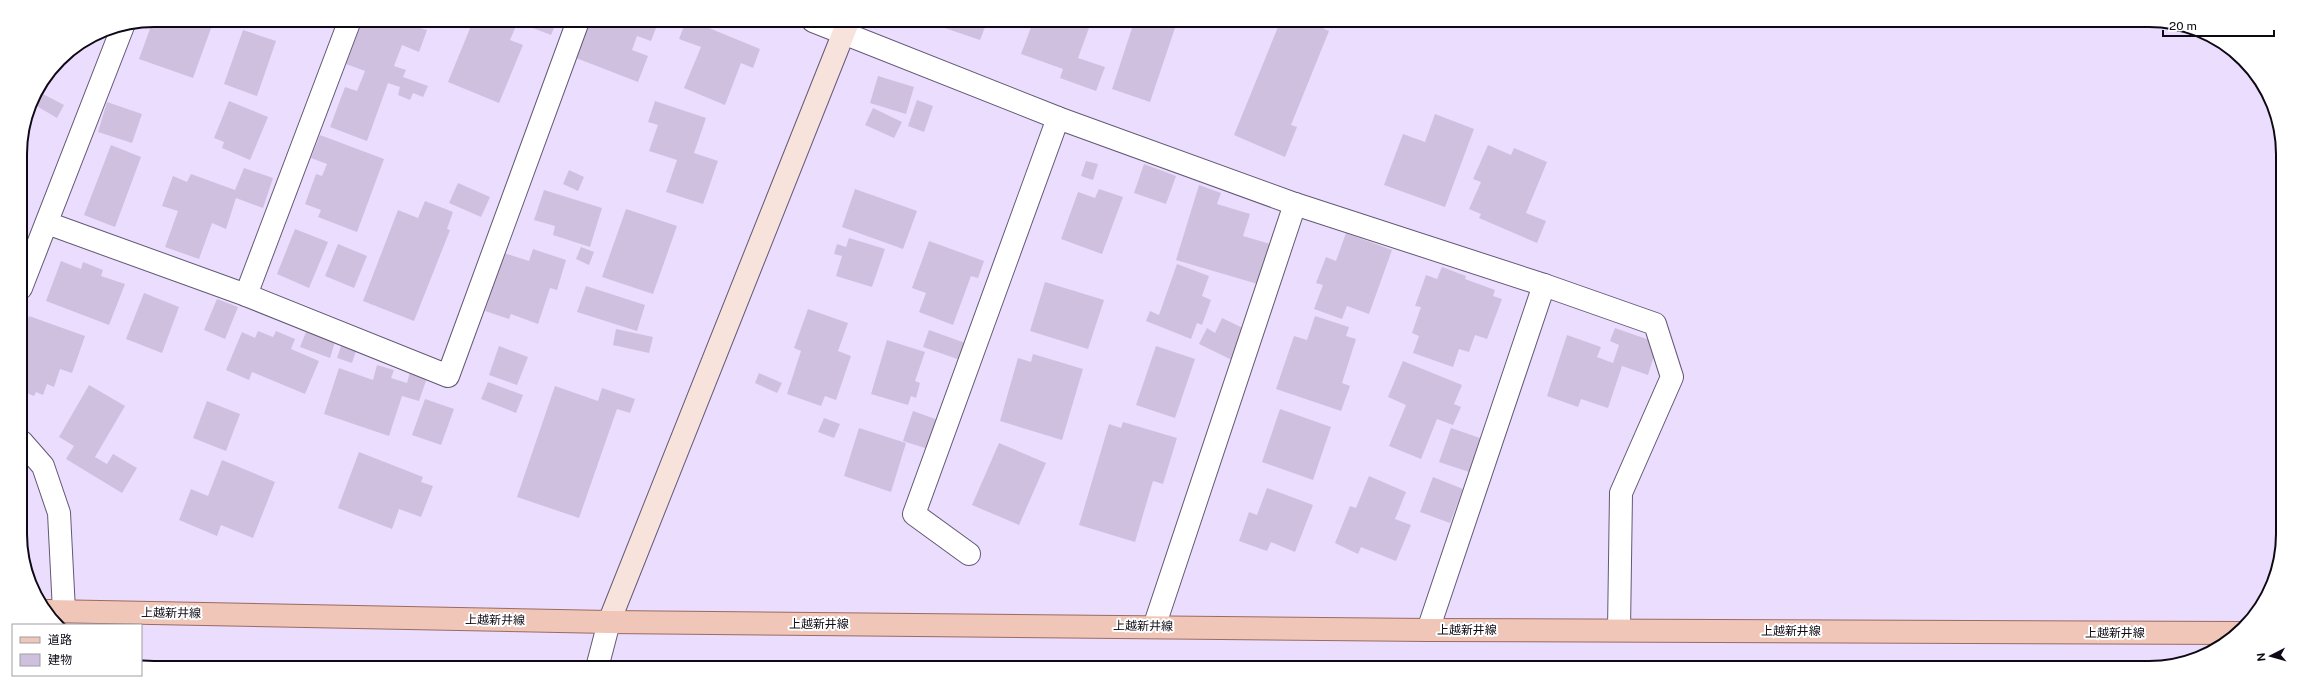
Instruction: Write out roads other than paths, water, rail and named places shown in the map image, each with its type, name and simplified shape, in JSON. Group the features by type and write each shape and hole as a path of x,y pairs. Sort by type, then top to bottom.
{"main road":[{"name":"上越新井線","path":"56,611 609,622 1154,626 1428,630 2229,633"}],"street":[{"path":"246,295 347,27"},
{"path":"47,223 246,295 448,376 576,27"},
{"path":"599,661 609,622 846,27 1058,118 1295,204 1544,284 1655,324 1672,377 1621,493 1619,630"},
{"path":"27,273 121,31"},
{"path":"969,554 914,514 1058,118"},
{"path":"1154,626 1295,204"},
{"path":"1428,630 1544,284"},
{"path":"27,448 43,466 60,513 56,611"}]}
